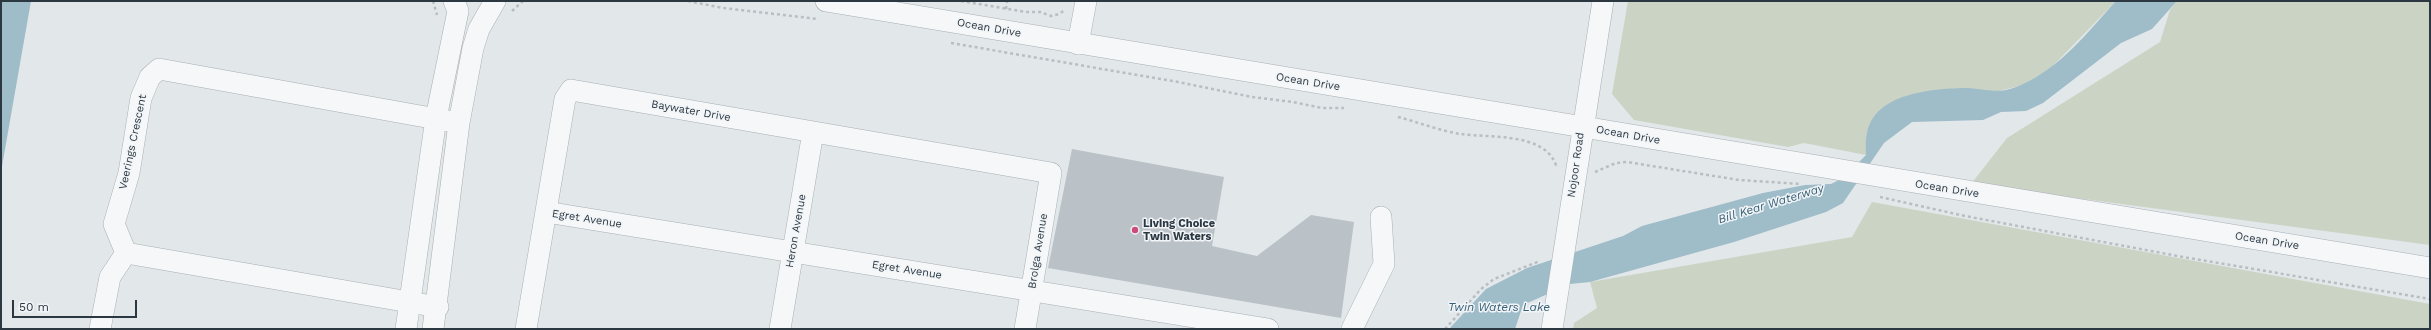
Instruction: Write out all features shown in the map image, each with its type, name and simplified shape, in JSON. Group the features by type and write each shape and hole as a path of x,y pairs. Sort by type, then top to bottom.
{"street":[{"path":"406,329 436,118 458,11 454,1"},
{"path":"433,329 438,307 459,123 473,48 479,29 495,1"},
{"name":"Nojoor Road","path":"1552,329 1563,266 1575,167 1603,1"},
{"path":"1078,44 1085,6"},
{"name":"Ocean Drive","path":"826,10 916,8 1078,44 2430,268"},
{"name":"Veerings Crescent","path":"126,253 114,224 129,172 141,98 150,77 159,69 459,123"},
{"name":"Baywater Drive","path":"526,329 565,99 571,90 1051,173"},
{"name":"Heron Avenue","path":"780,329 813,132"},
{"name":"Brolga Avenue","path":"1025,329 1051,173"},
{"name":"Egret Avenue","path":"546,212 1268,329"},
{"path":"1352,329 1384,264 1381,217"},
{"path":"100,329 110,277 126,253 438,307"}],"path":[{"path":"688,1 724,8 826,10"},
{"path":"961,1 1006,9 1040,12 1051,16 1068,8 1085,6"},
{"path":"1006,9 1007,1"},
{"path":"944,41 1252,97 1293,102 1322,108 1346,108"},
{"path":"1391,115 1460,134 1520,140 1536,144 1554,160 1556,164 1596,172 1616,163 1627,162 1739,180 1785,182"},
{"path":"1879,196 1965,216 2183,257 2430,299"},
{"path":"1445,329 1481,289 1494,279 1540,261"}],"green space":[{"path":"1628,1 2116,1 2049,70 2020,86 1994,92 1966,88 1928,92 1867,133 1866,155 1804,143 1788,147 1634,120 1612,94"},
{"path":"2177,1 2430,1 2430,245 1971,184 2007,138 2160,42 2170,10"},
{"path":"1872,202 2430,304 2430,329 1573,329 1574,323 1597,308 1590,282 1852,237"}],"water":[{"path":"1,1 31,1 1,172"},
{"name":"Twin Waters Lake","path":"2116,1 2177,1 2152,29 2121,43 2043,103 2026,111 2001,112 1983,120 1912,122 1884,143 1843,203 1826,212 1734,242 1590,282 1570,284 1523,305 1515,329 1449,329 1486,289 1527,268 1623,236 1642,226 1763,193 1805,185 1831,184 1843,178 1866,155 1866,136 1872,120 1881,109 1893,101 1921,92 1936,90 1972,88 1998,91 2021,85 2035,78 2061,59 2084,37"}],"building":[{"name":"Living Choice Twin Waters","path":"1072,149 1224,177 1212,246 1257,256 1311,215 1354,222 1341,318 1048,268"}],"place":[{"name":"Living Choice Twin Waters","path":"1135,230"}],"water label":[{"name":"Bill Kear Waterway","path":"1771,204"}]}
